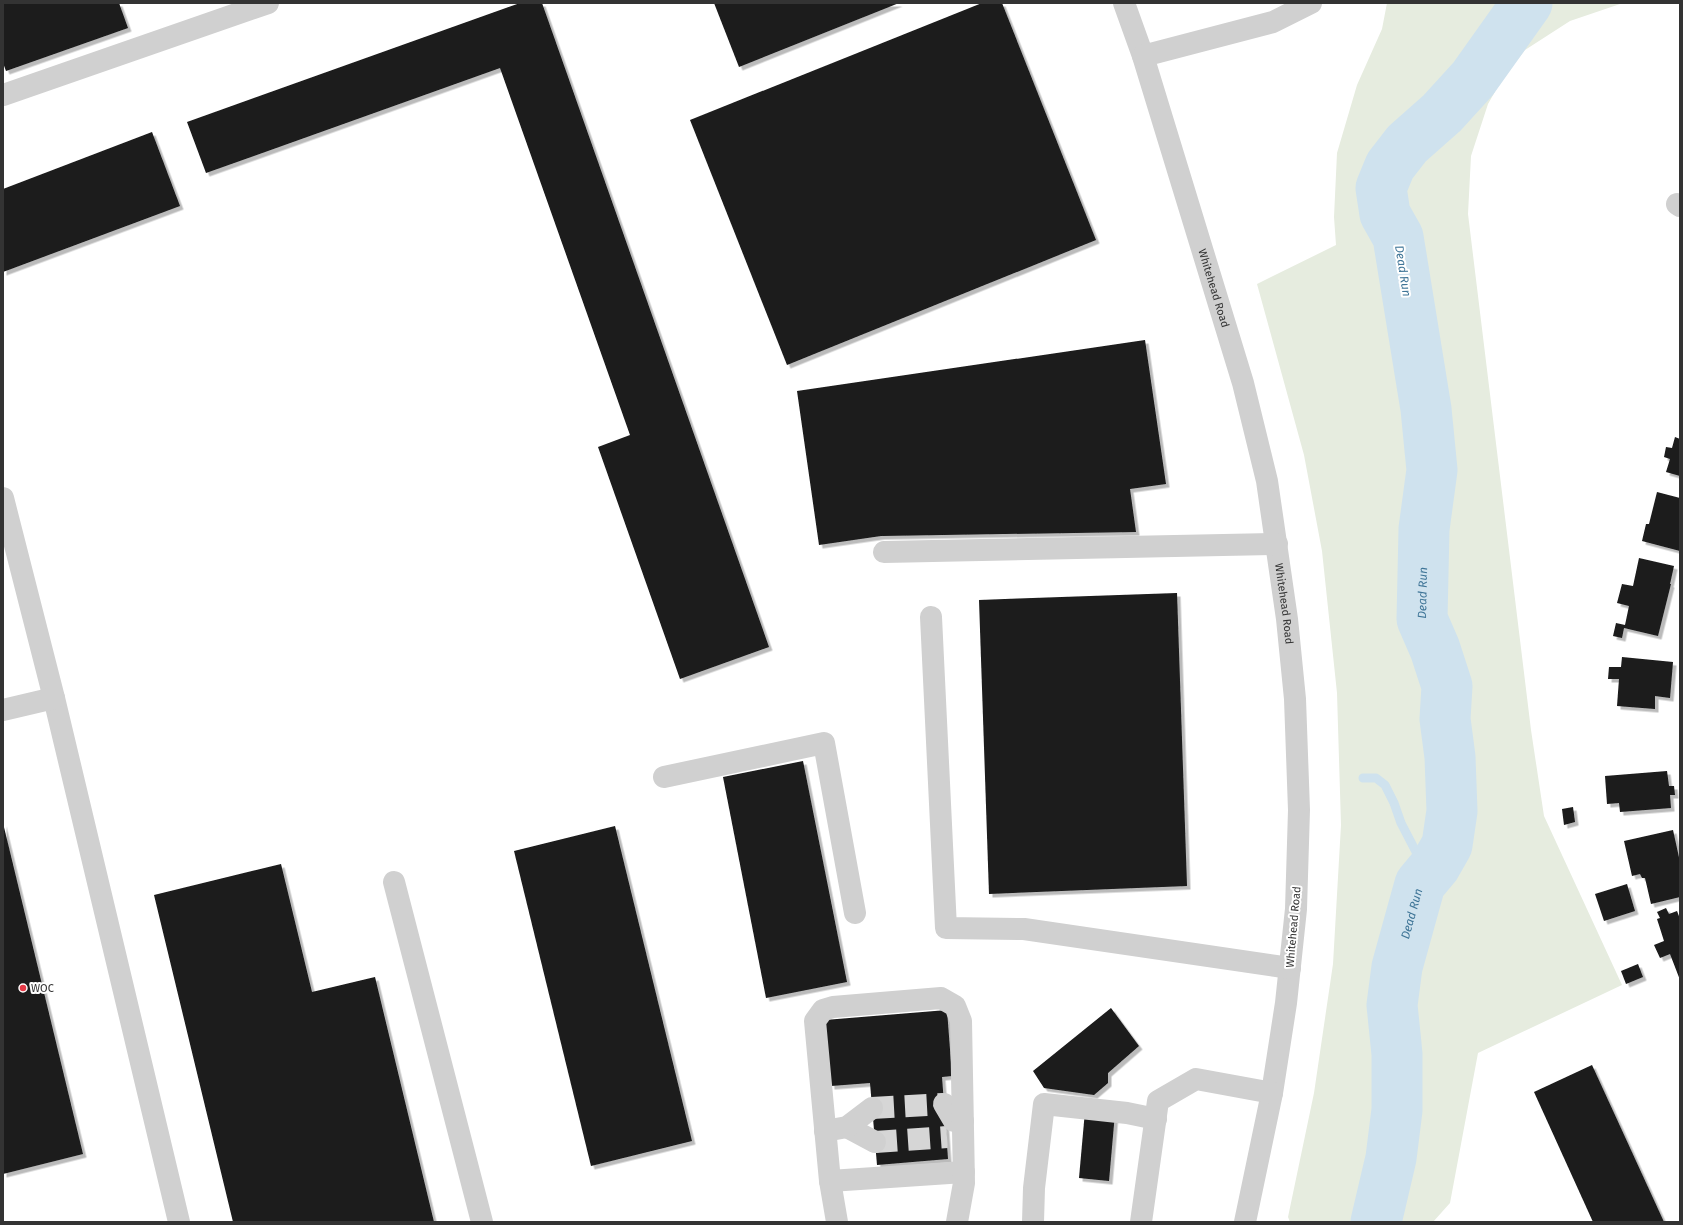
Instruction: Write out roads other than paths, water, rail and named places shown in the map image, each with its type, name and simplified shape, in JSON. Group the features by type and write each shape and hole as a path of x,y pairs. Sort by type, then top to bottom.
{"street":[{"path":"3,95 268,3"},
{"name":"Whitehead Road","path":"1124,3 1143,56 1243,383 1267,481 1288,619 1295,699 1299,810 1296,909 1286,1003 1272,1093 1245,1222"},
{"path":"1143,56 1273,22 1310,3"},
{"path":"3,498 54,698 178,1222"},
{"path":"884,552 1277,544"},
{"path":"931,618 946,928 1024,929 1290,968"},
{"path":"3,710 54,698"},
{"path":"664,777 824,743 855,913"},
{"path":"394,882 482,1222"},
{"path":"837,1222 830,1181 815,1021 823,1010 833,1007 941,998 955,1006 961,1021 952,1121 964,1172 964,1183 957,1222"},
{"path":"1141,1222 1158,1101 1196,1079 1272,1093"},
{"path":"1033,1222 1034,1188 1044,1104 1127,1113 1156,1119"},
{"path":"825,1131 847,1127 872,1108"},
{"path":"847,1127 875,1142"},
{"path":"830,1181 964,1172"}],"waterway":[{"name":"Dead Run","path":"1517,17 1518,3"},
{"name":"Dead Run","path":"1376,1222 1391,1158 1397,1110 1397,1054 1392,1005 1397,967 1420,884 1435,866 1447,845 1452,811 1450,757 1445,719 1447,686 1435,649 1422,619 1424,529 1432,470 1426,409 1398,237 1385,214 1381,188 1390,166 1407,144 1442,113 1473,79 1527,3"},
{"path":"1363,778 1376,778 1385,785 1394,803 1401,823 1428,875"}],"tunnel":[{"path":"872,1108 944,1104"},
{"path":"875,1142 947,1137"}],"place":[{"name":"WOC","path":"23,988"}]}
